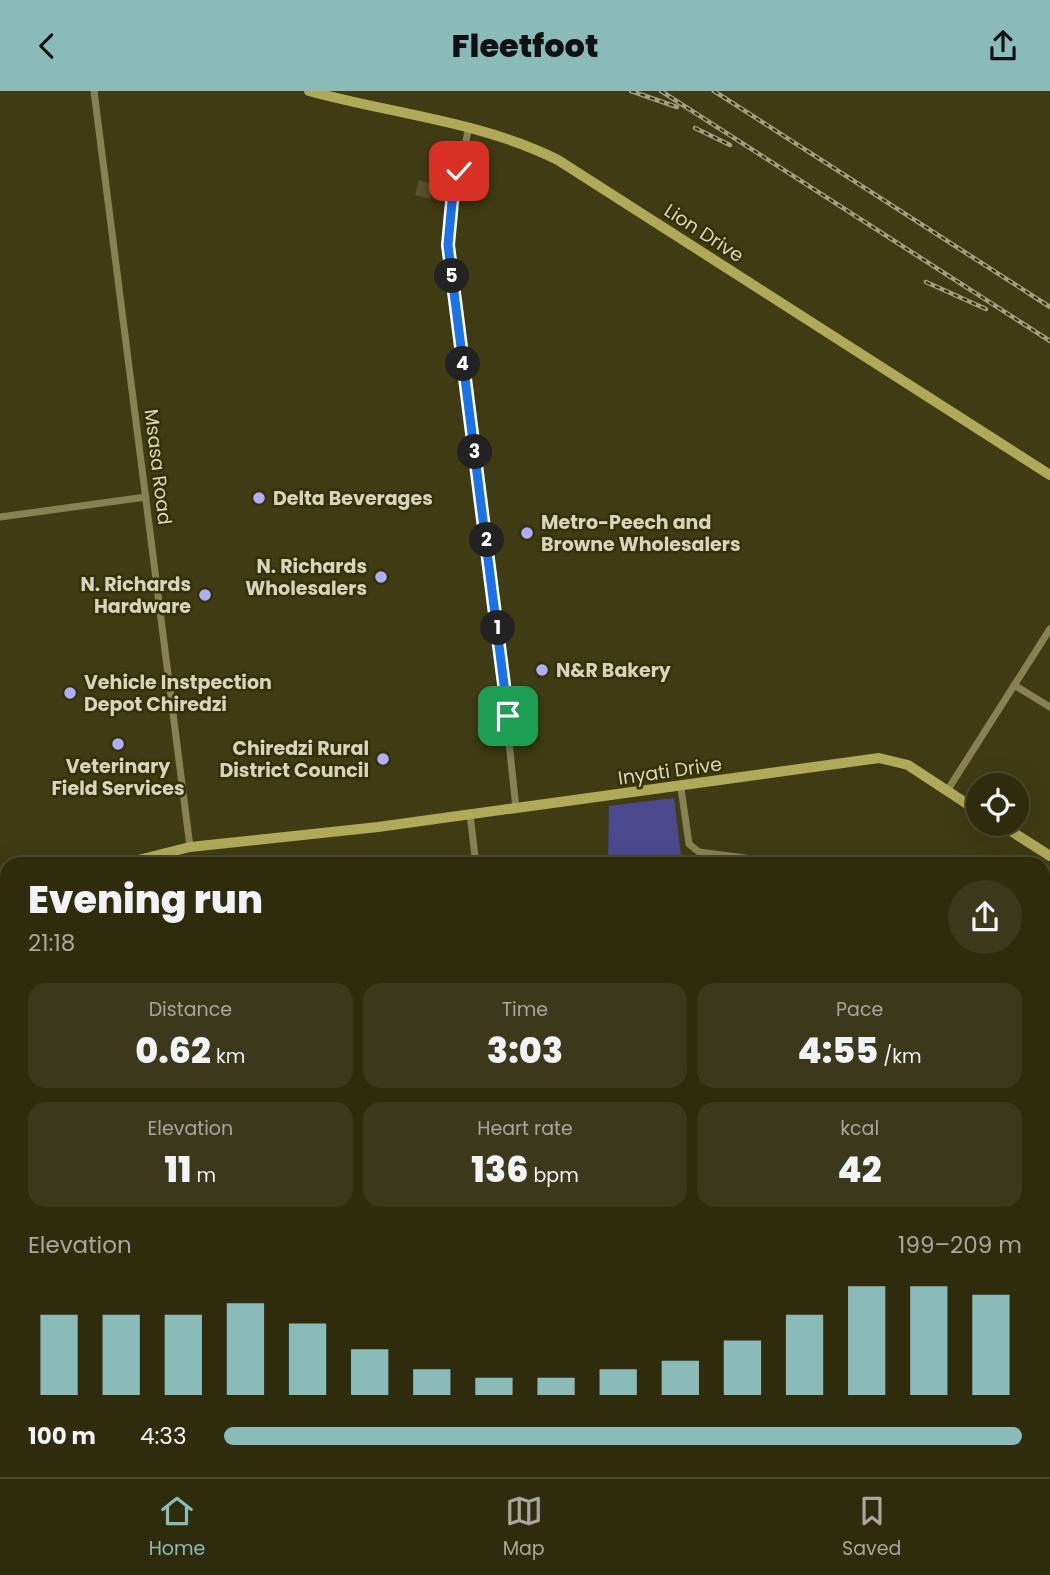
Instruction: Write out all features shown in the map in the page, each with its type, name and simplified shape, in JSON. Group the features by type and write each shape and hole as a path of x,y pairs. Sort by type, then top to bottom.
{"street":[{"name":"Msasa Road","path":"94,91 190,847"},
{"name":"Lion Drive","path":"309,91 469,127 519,142 558,160 1050,475"},
{"path":"469,127 452,202 448,245 494,602 516,808"},
{"path":"0,517 146,497"},
{"path":"947,791 1050,629"},
{"path":"1014,685 1050,707"},
{"name":"Inyati Drive","path":"150,857 190,847 681,788 879,758 908,765 966,803"},
{"path":"681,788 689,845 699,852 737,857"},
{"path":"470,814 475,857"},
{"path":"1019,836 1050,856"}],"shaded area":[{"path":"674,798 681,857 608,857 609,806"}],"building":[{"path":"419,180 434,184 430,199 415,195"}],"railway":[{"path":"631,91 677,107"},
{"path":"661,91 1050,341"},
{"path":"714,91 1050,307"},
{"path":"695,128 730,145"},
{"path":"926,282 986,309"}],"place":[{"name":"Delta Beverages","path":"259,498"},
{"name":"Metro-Peech and Browne Wholesalers","path":"527,533"},
{"name":"N. Richards Wholesalers","path":"381,577"},
{"name":"N. Richards Hardware","path":"205,595"},
{"name":"N&R Bakery","path":"542,670"},
{"name":"Vehicle Instpection Depot Chiredzi","path":"70,693"},
{"name":"Veterinary Field Services","path":"118,744"},
{"name":"Chiredzi Rural District Council","path":"383,759"}],"route":[{"path":"459,171 448,228 448,245 508,716"}]}
